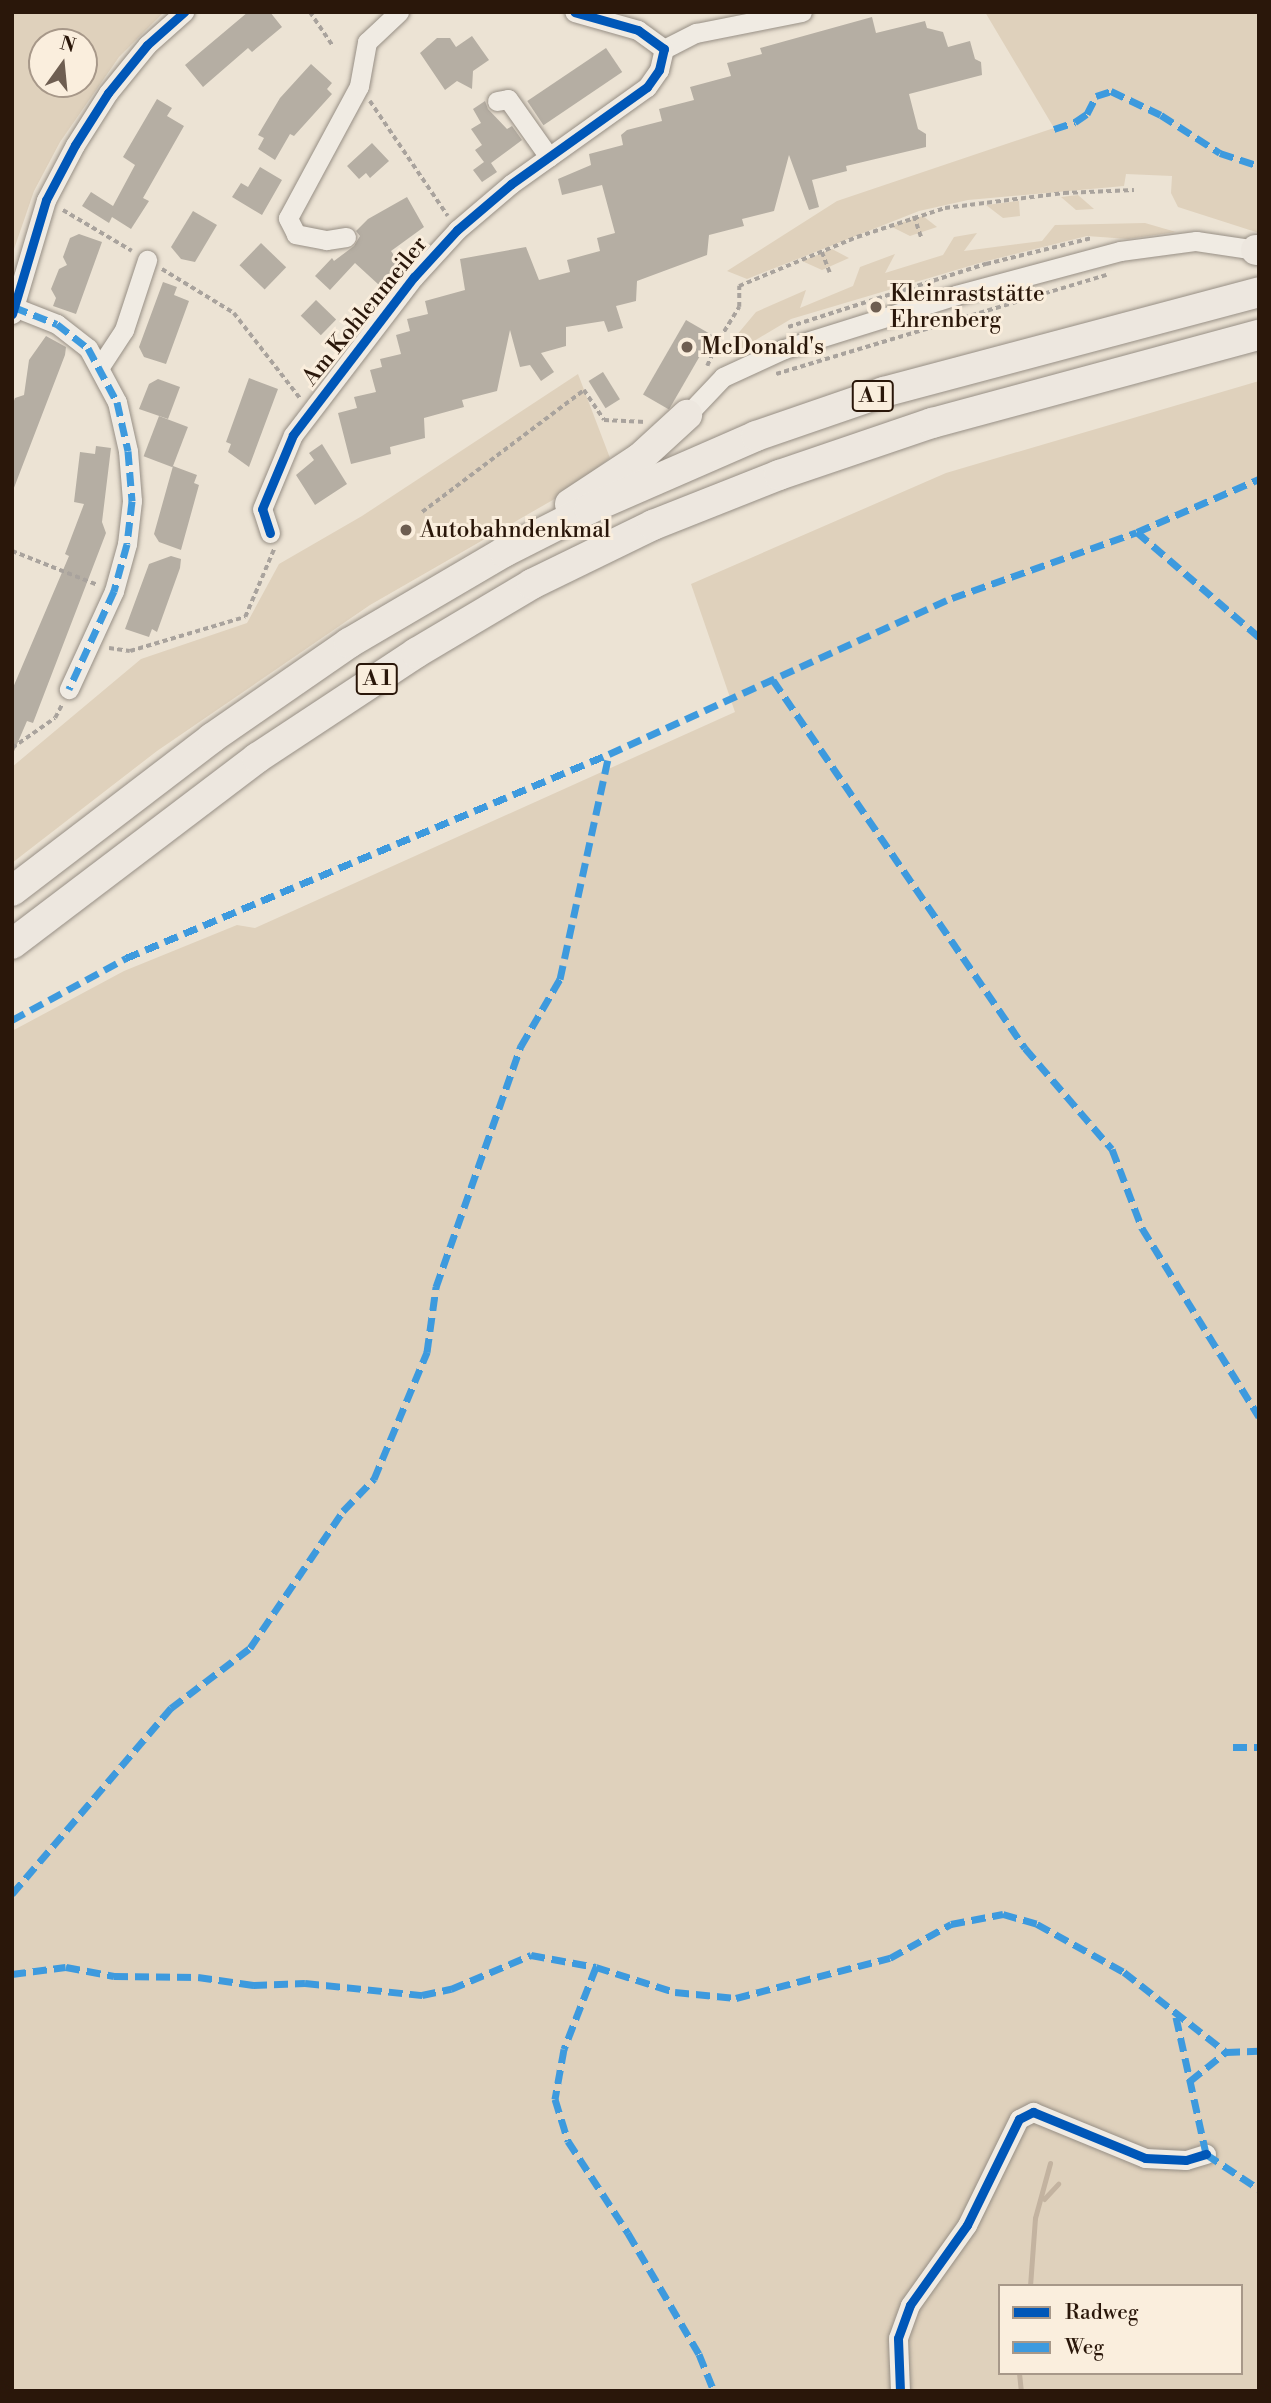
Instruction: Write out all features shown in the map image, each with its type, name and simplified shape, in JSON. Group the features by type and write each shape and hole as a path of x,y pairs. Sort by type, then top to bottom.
{"highway":[{"name":"A 1","path":"12,891 212,737 349,643 504,552 744,441 820,414 1010,355 1259,292"},
{"name":"A 1","path":"12,944 257,758 416,653 533,584 653,526 779,475 932,423 1259,335"},
{"path":"1199,349 1259,348"},
{"path":"504,552 640,458 673,419"}],"street":[{"path":"69,689 114,591 127,544 132,501 128,451 117,402 101,365 75,335 13,310 47,200 107,93 147,45 184,12"},
{"path":"346,237 326,240 296,234 288,218 292,203 359,86 367,43 399,12"},
{"path":"574,12 638,30 664,49 696,33 802,12"},
{"name":"Am Kohlenmeiler","path":"270,533 262,509 277,467 309,411 414,277 457,230 549,157 647,87 664,49"},
{"path":"497,101 509,99 549,157"},
{"path":"673,419 723,377 784,349 956,295 1120,251 1196,241 1257,250"},
{"path":"101,365 124,330 147,260"},
{"path":"900,2391 898,2338 909,2305 967,2225 1019,2119 1033,2112 1146,2158 1186,2160 1206,2154"}],"path":[{"path":"310,12 333,46"},
{"path":"359,86 457,230"},
{"path":"706,369 716,345 739,307 739,286 821,251 914,216 1001,199 1133,190"},
{"path":"47,200 234,313 309,411"},
{"path":"914,216 922,239"},
{"path":"821,251 830,273"},
{"path":"765,376 1112,272"},
{"path":"705,357 716,345"},
{"path":"422,512 584,390 604,419 673,419"},
{"path":"91,640 130,651 245,617 272,561 270,533"},
{"path":"12,551 114,591"},
{"path":"12,748 55,719 69,689"}],"shaded area":[{"path":"12,12 164,12 119,57 98,87 98,28 28,28 28,98 91,98 60,142 34,191 12,255"},
{"path":"985,12 1259,12 1259,233 1178,207 1171,193 1172,176 1126,174 1124,186 968,200 919,211 747,279 727,271 837,201 1054,128"},
{"path":"1078,195 1094,209 1076,210 1061,197"},
{"path":"1019,201 1020,216 1003,218 986,205"},
{"path":"923,216 937,227 910,236 890,226"},
{"path":"1145,223 1176,232 1128,239 1087,236 983,262 791,319 739,350 734,344 736,336 756,312 806,290 800,308 853,286 860,267 895,254 885,273 943,255 954,237 977,233 964,251 1042,241 1055,225"},
{"path":"832,249 849,258 822,270 802,261"},
{"path":"578,374 610,458 565,493 370,605 157,751 12,863 12,767 141,659 247,623 279,564 362,516"},
{"path":"1259,381 1259,2391 12,2391 12,1031 124,971 237,925 255,928 735,712 691,584 946,473"}],"building":[{"path":"248,12 270,12 282,27 252,52 248,48 203,87 185,65"},
{"path":"872,17 876,33 925,21 927,28 943,32 948,47 970,41 975,59 981,62 982,75 909,94 918,129 926,134 926,147 846,166 847,171 812,180 819,207 809,210 789,155 774,211 742,219 744,226 709,235 707,255 637,281 636,301 616,306 623,328 608,332 604,321 566,327 566,346 541,353 554,372 541,381 530,365 520,367 510,330 497,391 462,400 464,407 424,418 425,438 390,447 391,454 351,464 338,413 357,408 354,397 376,392 370,370 382,367 380,359 401,354 396,335 410,331 407,319 428,314 425,301 465,290 460,259 526,247 539,280 570,272 567,260 600,251 597,238 615,233 602,185 562,195 558,179 591,165 589,154 623,145 621,135 627,130 662,121 659,109 694,100 690,87 731,76 727,63 762,54 760,48"},
{"path":"472,36 489,60 473,71 472,89 457,81 445,90 420,53 437,38 450,38 456,47"},
{"path":"606,48 622,72 543,125 527,101"},
{"path":"311,64 332,83 327,89 332,94 294,136 290,134 275,160 258,149 264,138 258,135 280,98"},
{"path":"157,99 172,108 167,116 184,126 143,198 149,201 131,229 112,217 109,223 82,206 91,192 113,206 135,165 123,157"},
{"path":"485,101 488,109 507,129 512,126 522,140 491,163 497,172 482,182 473,170 484,162 475,150 482,145 471,129 481,123 473,109"},
{"path":"372,143 389,161 370,178 366,173 359,179 347,166"},
{"path":"260,167 282,180 262,215 232,197 241,183 248,187"},
{"path":"407,197 424,227 391,251 400,264 379,285 355,263 330,290 315,276 332,258 334,261 354,246 360,236 356,231 368,219"},
{"path":"193,211 217,225 195,262 181,259 171,247"},
{"path":"79,234 102,242 76,314 53,306 56,298 51,289 59,269 67,265 63,257 70,238"},
{"path":"261,243 286,267 265,290 239,265"},
{"path":"163,282 177,287 174,295 189,301 166,364 144,357 139,347"},
{"path":"316,300 336,319 321,335 301,316"},
{"path":"686,320 712,335 669,409 643,394"},
{"path":"46,336 66,347 65,355 12,493 12,406 15,398 24,395 29,360"},
{"path":"603,372 620,399 606,408 589,381"},
{"path":"249,378 278,389 249,467 228,452 231,444 226,442"},
{"path":"158,379 180,387 168,419 139,409 149,384"},
{"path":"159,416 188,427 173,467 144,456"},
{"path":"322,444 347,484 315,505 296,475 314,460 309,453"},
{"path":"96,446 111,448 102,522 106,533 33,723 27,721 12,756 12,690 69,556 65,554 84,504 74,502 80,452 95,454"},
{"path":"173,466 197,475 194,483 199,485 181,550 159,542 154,534"},
{"path":"171,556 181,559 180,568 157,632 152,629 149,637 125,629 149,564"}],"waterway":[{"path":"1030,2284 1035,2218 1050,2163"},
{"path":"1044,2199 1058,2184"},
{"path":"1019,2375 1021,2391"}],"marked path":[{"path":"1054,129 1075,122 1087,114 1096,96 1111,91 1161,115 1220,153 1259,166"},
{"path":"14,307 57,324 88,348 117,402 128,451 132,501 127,544 114,591 69,689"},
{"path":"1137,532 1259,479"},
{"path":"12,1020 126,958 609,754 952,598 1137,532 1259,637"},
{"path":"773,680 1025,1048 1112,1149 1142,1228 1259,1417"},
{"path":"12,1894 171,1708 250,1648 343,1511 374,1479 427,1352 436,1287 521,1046 560,979 609,754"},
{"path":"1233,1747 1259,1747"},
{"path":"12,1974 66,1967 114,1976 198,1977 253,1985 305,1983 422,1995 451,1989 531,1955 596,1967 675,1992 736,1998 890,1958 951,1924 1003,1914 1037,1924 1124,1972 1226,2052 1259,2051"},
{"path":"596,1967 564,2049 555,2099 568,2141 628,2233 699,2354 714,2391"},
{"path":"1176,2017 1206,2154 1259,2189"},
{"path":"1190,2081 1226,2052"}],"cycle path":[{"path":"12,314 46,200 75,145 108,93 147,45 184,12"},
{"path":"270,533 262,509 293,435 414,277 457,230 511,184 647,87 659,70 664,49 638,30 574,12"},
{"path":"900,2391 898,2338 910,2305 967,2225 1019,2119 1033,2112 1145,2158 1186,2160 1206,2154"}],"place":[{"name":"Kleinraststätte Ehrenberg","path":"876,307"},
{"name":"McDonald's","path":"687,347"},
{"name":"Autobahndenkmal","path":"406,530"}]}
